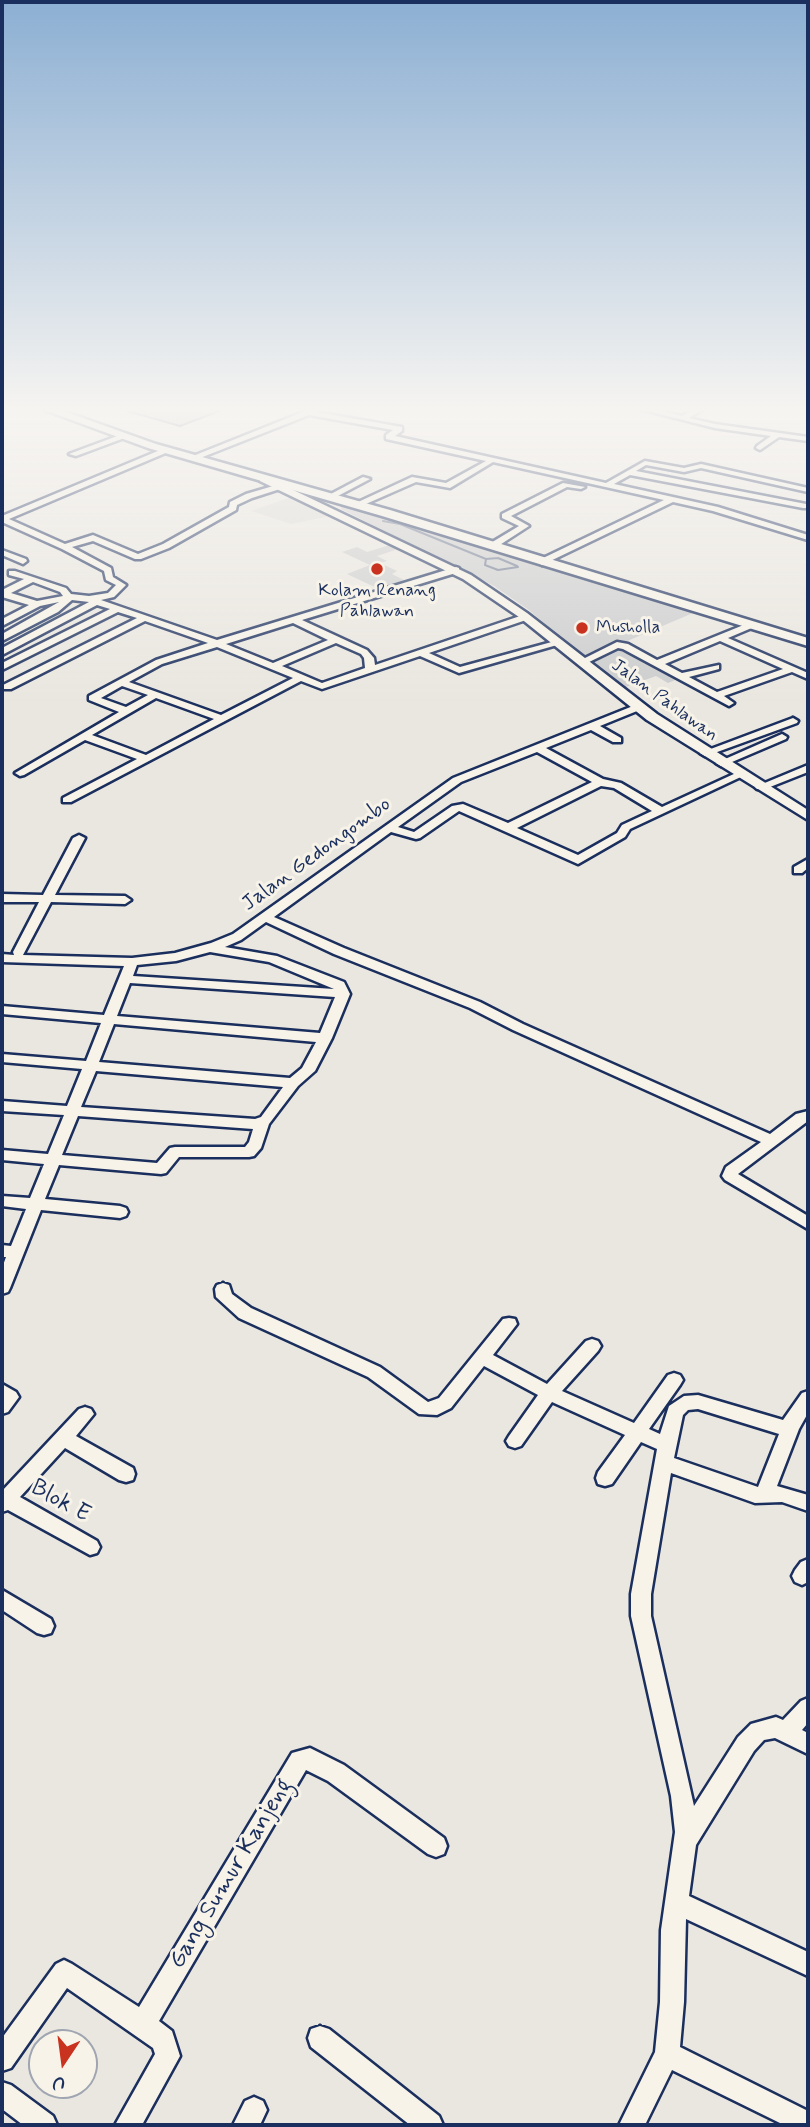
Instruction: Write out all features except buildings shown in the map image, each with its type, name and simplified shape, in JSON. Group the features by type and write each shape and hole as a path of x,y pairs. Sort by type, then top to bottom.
{"highway":[{"path":"366,507 808,642"}],"main road":[{"name":"Jalan Pahlawan","path":"325,507 456,570 526,617 635,705 705,753 808,816"}],"street":[{"path":"2,519 28,507"},
{"path":"49,507 49,512"},
{"path":"65,547 95,538 138,557 166,546 233,507"},
{"path":"492,546 524,526 505,516 521,507"},
{"path":"542,562 656,507"},
{"path":"706,507 808,538"},
{"path":"2,519 108,570 109,578 122,584 111,595 37,604 2,623"},
{"path":"2,552 23,561"},
{"path":"126,711 93,698 159,662 456,570"},
{"path":"12,573 62,590 66,600"},
{"path":"2,593 32,579"},
{"path":"2,593 37,604"},
{"path":"84,597 216,643 323,686 418,652 484,634 526,617"},
{"path":"2,638 66,600"},
{"path":"2,652 97,601"},
{"path":"2,667 119,608"},
{"path":"7,687 145,618"},
{"path":"293,620 364,652 369,658 370,668"},
{"path":"658,663 751,625"},
{"path":"721,638 808,676"},
{"path":"271,667 336,640"},
{"path":"418,652 459,670 559,643"},
{"path":"582,662 622,645 729,703"},
{"path":"2,652 19,658"},
{"path":"683,676 716,667"},
{"path":"716,696 792,669"},
{"path":"67,800 300,678"},
{"path":"121,682 220,718"},
{"path":"20,773 155,695"},
{"name":"Jalan Gedongombo","path":"2,951 145,955 207,946 235,930 415,805 457,780 592,726 635,705"},
{"name":"Jalan Gedongombo","path":"2,958 132,962 176,957 237,937 388,828 451,777 635,705"},
{"path":"705,753 793,721"},
{"path":"592,726 617,740"},
{"path":"84,736 145,758"},
{"path":"721,762 782,737"},
{"path":"538,748 600,782 617,785 661,811"},
{"path":"761,787 808,768"},
{"path":"388,828 416,836 461,807 578,860 621,835 626,827 740,775"},
{"path":"507,828 600,782"},
{"path":"19,952 79,838"},
{"path":"2,898 125,900"},
{"path":"264,917 339,951 486,1009 518,1027 772,1141"},
{"path":"237,937 272,959"},
{"path":"207,946 272,959 335,983 343,993"},
{"path":"2,1288 9,1252 56,1160 72,1112 132,962"},
{"path":"126,979 343,993"},
{"path":"2,1155 164,1168 175,1152 249,1152 256,1144 262,1123 293,1083 307,1071 325,1038 343,993"},
{"path":"2,1010 325,1038"},
{"path":"2,1058 92,1063 293,1083"},
{"path":"2,1106 262,1123"},
{"path":"808,1116 801,1117 731,1171 730,1176 808,1223"},
{"path":"2,1201 120,1212"},
{"path":"223,1289 224,1297 245,1313 374,1372 425,1409 445,1404 509,1324"},
{"path":"515,1441 549,1393 592,1346"},
{"path":"481,1357 549,1393 636,1433 664,1454 736,1489 782,1494 808,1503"},
{"path":"605,1478 674,1380"},
{"path":"2,1391 10,1398 2,1407"},
{"path":"765,1494 791,1425 808,1398"},
{"path":"632,2125 667,2054 671,2024 676,1902 685,1841 682,1797 641,1616 642,1594 664,1454 675,1411 687,1402 704,1404 777,1427 791,1425"},
{"path":"4,1502 86,1414"},
{"path":"63,1438 126,1474"},
{"name":"Blok E","path":"4,1502 90,1546"},
{"path":"3,1602 44,1626"},
{"path":"787,1731 808,1708"},
{"path":"685,1841 750,1739 766,1728 787,1731 808,1744"},
{"name":"Gang Sumur Kanjeng","path":"143,2024 302,1759 310,1759 336,1773 436,1846"},
{"path":"676,1902 808,1964"},
{"path":"2,2059 64,1972 163,2040 168,2056 128,2125"},
{"path":"320,2038 429,2125"},
{"path":"667,2054 808,2124"},
{"path":"2,2094 44,2125"}],"shaded area":[{"path":"262,507 312,507 330,516 291,524 251,511"},
{"path":"349,507 495,550 693,613 585,659 529,610 494,586 341,509"},
{"name":"Kolam Renang Pahlawan","path":"393,544 401,548 377,556 387,561 380,563 397,571 392,574 404,580 379,589 347,574 370,565 342,552 357,547 367,552"},
{"path":"619,646 683,677 668,683 656,676 623,688 588,661"}],"waterway":[{"path":"383,521 400,524 486,559"},
{"path":"498,558 518,567 498,570 485,565 486,559 498,558"}],"place":[{"name":"Kolam Renang Pahlawan","path":"377,569"},
{"name":"Musholla","path":"582,628"}]}
